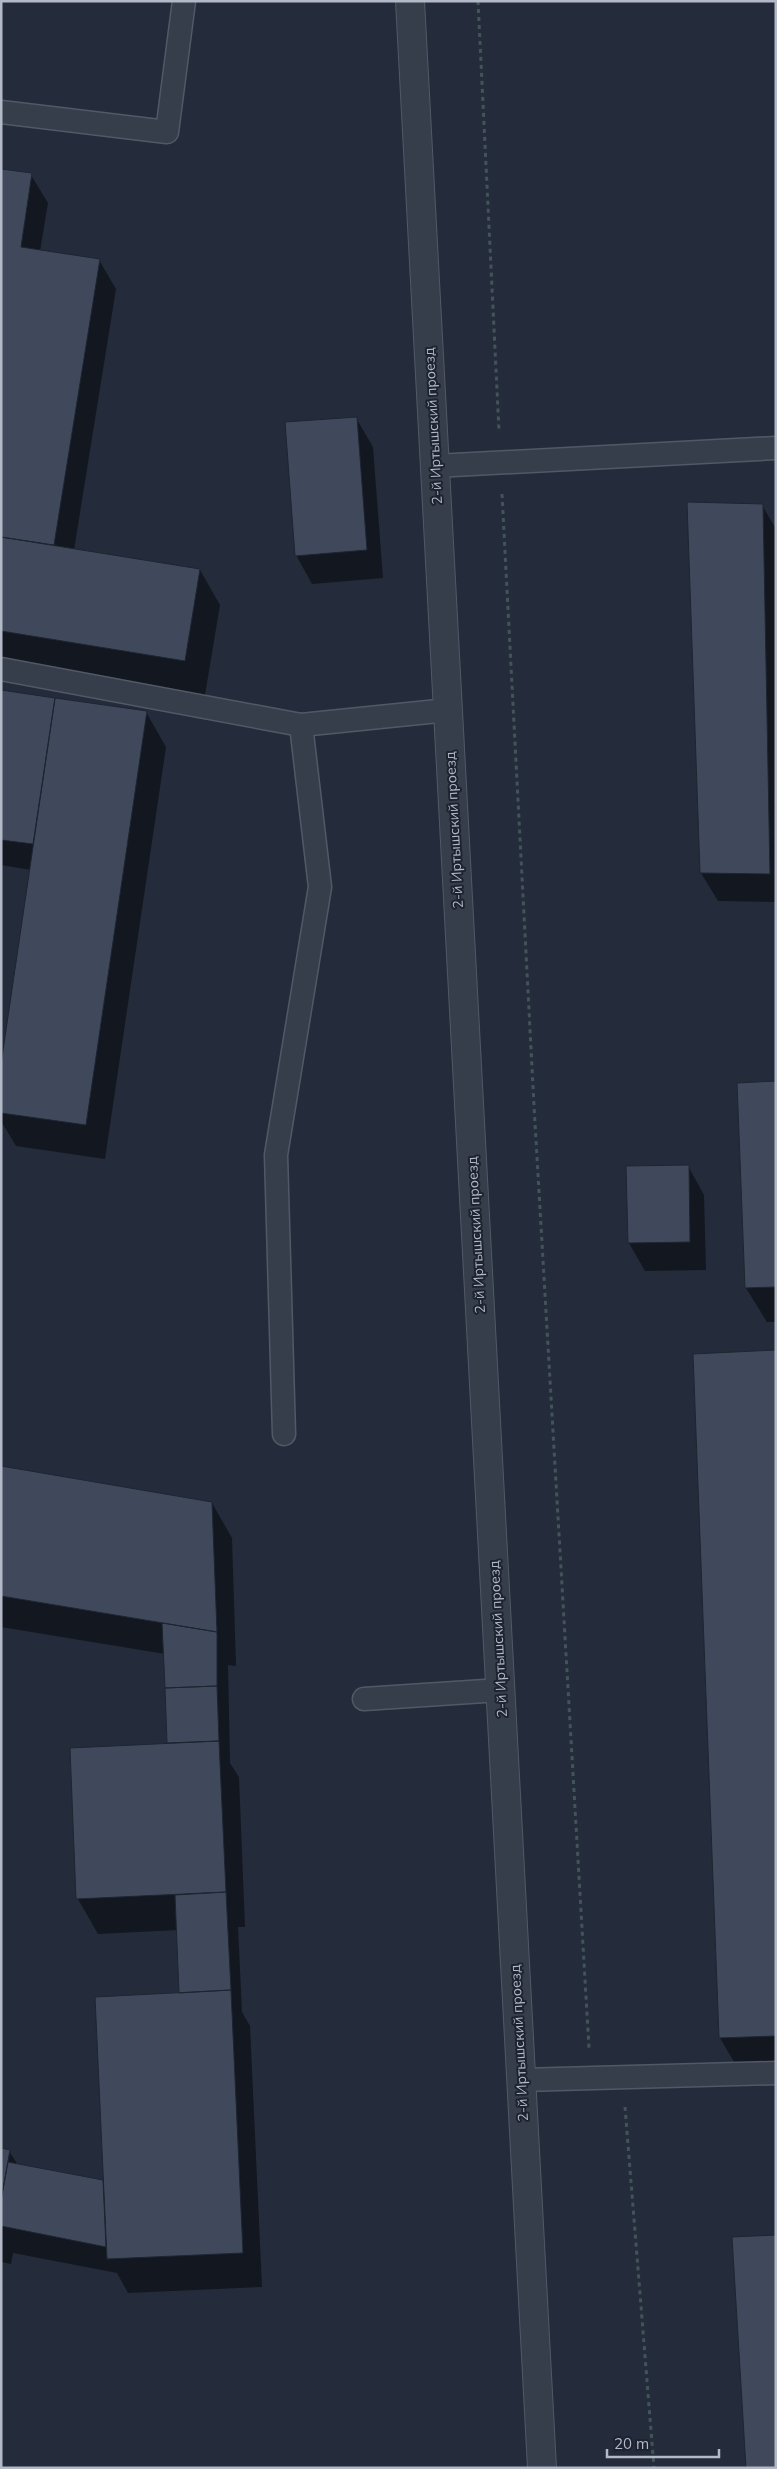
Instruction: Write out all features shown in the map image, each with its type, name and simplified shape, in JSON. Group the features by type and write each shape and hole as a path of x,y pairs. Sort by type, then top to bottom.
{"street":[{"name":"2-й Иртышский проезд","path":"410,1 542,2468"}],"lane":[{"path":"1,112 168,132 184,1"},
{"path":"435,466 776,448"},
{"path":"1,670 301,725 448,710"},
{"path":"284,1434 276,1155 320,887 301,725"},
{"path":"364,1699 500,1690"},
{"path":"522,2080 776,2073"}],"path":[{"path":"478,1 500,462 534,1097 590,2060 622,2078 654,2468"}],"building":[{"path":"1,169 32,173 21,247 100,259 54,545 1,537"},
{"path":"357,417 367,550 295,556 285,422"},
{"path":"687,502 763,504 770,874 700,873"},
{"path":"1,537 200,569 185,661 1,631"},
{"path":"1,690 55,698 33,844 1,840"},
{"path":"55,698 147,711 86,1125 1,1113 1,1064"},
{"path":"776,1081 776,1287 745,1288 737,1083"},
{"path":"689,1165 690,1242 628,1243 626,1166"},
{"path":"776,1350 776,2036 719,2038 693,1354"},
{"path":"1,1466 212,1502 217,1632 1,1596"},
{"path":"162,1623 217,1632 217,1686 165,1688"},
{"path":"217,1686 219,1741 167,1743 165,1688"},
{"path":"219,1741 226,1892 76,1899 70,1748"},
{"path":"226,1892 231,1990 179,1993 175,1895"},
{"path":"231,1990 243,2253 107,2259 95,1997"},
{"path":"1,2148 10,2150 1,2200"},
{"path":"8,2162 103,2180 106,2247 1,2226 1,2200"},
{"path":"776,2235 776,2468 746,2468 732,2237"}]}
